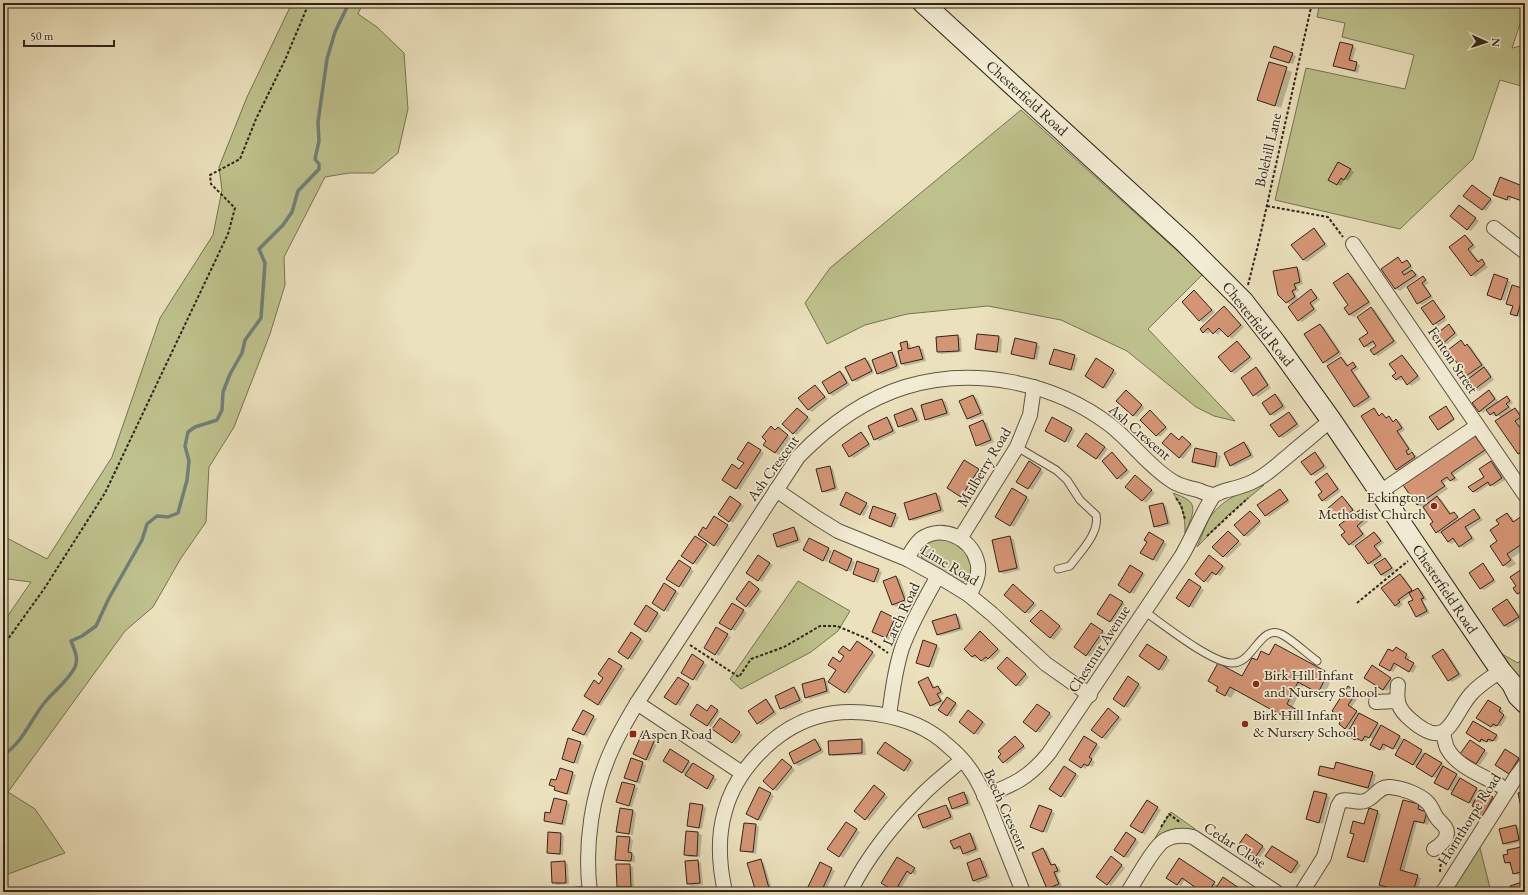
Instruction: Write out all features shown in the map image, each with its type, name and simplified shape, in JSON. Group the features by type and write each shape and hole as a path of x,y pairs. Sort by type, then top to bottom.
{"main road":[{"name":"Chesterfield Road","path":"923,3 1180,238 1243,301 1275,342 1331,420 1420,552 1513,681 1518,696 1525,703"}],"street":[{"path":"1494,228 1525,252"},
{"name":"Fenton Street","path":"1352,244 1525,495"},
{"name":"Ash Crescent","path":"590,891 588,861 594,805 601,777 612,749 637,704 798,458 816,438 857,409 904,387 928,381 980,378 1034,387 1078,404 1094,414 1124,436 1157,470 1172,481 1188,488 1214,495"},
{"name":"Mulberry Road","path":"961,537 1017,447 1030,415 1034,387"},
{"path":"1214,495 1223,491 1241,487 1257,480 1331,420"},
{"path":"1380,492 1478,426"},
{"name":"Lime Road","path":"776,490 817,518 838,530 907,559 969,595 1046,664 1090,694"},
{"name":"Chestnut Avenue","path":"984,796 1010,786 1026,777 1038,767 1049,753 1181,557 1206,506 1214,495"},
{"path":"907,559 914,547 922,539 932,534 942,533 961,537 973,550 978,561 977,580 969,595"},
{"name":"Larch Road","path":"889,716 899,661 908,632 938,576"},
{"path":"1398,685 1397,701 1400,709 1411,720 1433,734 1443,732 1451,725 1471,694 1479,685 1513,681"},
{"path":"1376,702 1397,701"},
{"path":"637,704 742,773"},
{"name":"Beech Crescent","path":"725,892 721,872 721,831 724,812 730,795 742,773 771,742 786,732 816,717 834,713 852,712 889,716 917,725 933,734 962,760 975,776 1023,892"},
{"path":"1443,732 1447,747 1460,763 1499,784"},
{"path":"850,892 884,840 902,818 923,794 962,760"},
{"name":"Hornthorpe Road","path":"1446,888 1525,765"},
{"path":"1302,892 1324,857 1338,806 1341,801 1346,799 1359,802 1364,801 1383,787 1390,786 1415,794 1428,802 1437,818 1446,828 1447,832 1445,838 1437,847"},
{"name":"Cedar Close","path":"1128,892 1158,847 1165,840 1184,835 1193,837 1276,892"}],"lane":[{"path":"1017,447 1056,470 1067,480 1080,500 1096,515 1096,527 1092,535 1070,566 1058,569"},
{"path":"1144,611 1209,656 1222,662 1239,663 1246,659 1263,638 1268,634 1275,633 1283,635 1317,661"},
{"path":"566,892 590,891"}],"path":[{"path":"3,646 44,589 105,493 228,234 235,208 211,184 210,175 240,158 256,119 285,60 309,3"},
{"name":"Bolehill Lane","path":"1243,301 1267,206 1312,3"},
{"path":"1267,206 1328,217 1345,239 1352,244"},
{"path":"1172,481 1173,493 1181,505 1185,520"},
{"path":"1206,538 1228,515 1252,495"},
{"path":"1357,603 1420,552"},
{"path":"680,638 739,677 751,659 784,647 820,626 837,626 868,639 899,661"},
{"path":"1437,847 1440,874 1446,888"}],"green space":[{"path":"292,3 363,3 358,14 377,27 404,53 408,109 398,153 374,173 349,173 325,177 284,257 285,285 270,334 234,427 209,467 206,522 181,558 153,607 125,631 8,792 35,809 65,853 3,876 3,623 31,582 8,579 3,571 3,536 47,559 112,457 160,318 213,235 222,190 219,167 247,97"},
{"path":"1320,3 1525,3 1525,9 1512,48 1525,45 1525,87 1500,80 1473,159 1400,229 1275,200 1306,68 1405,89 1414,55 1342,37 1345,23 1317,17"},
{"path":"1021,110 1203,274 1148,329 1235,421 1214,416 1196,407 1127,351 1061,320 988,306 907,314 865,325 827,344 805,303 830,268"},
{"path":"1264,485 1228,515 1197,547 1208,521 1218,507 1240,493"},
{"path":"1173,493 1188,500 1193,507 1192,516 1185,533 1183,512"},
{"path":"935,539 948,540 957,544 972,560 972,576 967,581 962,582 923,559 920,554 922,546"},
{"path":"798,581 850,611 838,631 811,652 741,689 730,679"},
{"path":"1502,654 1518,663 1525,656 1525,679 1517,676"},
{"path":"1171,812 1195,829 1167,833 1155,838"},
{"path":"1468,841 1480,848 1491,892 1436,892"}],"building":[{"path":"1340,42 1353,45 1349,60 1357,62 1355,71 1333,66"},
{"path":"1274,46 1293,53 1289,63 1270,57"},
{"path":"1269,62 1287,67 1275,106 1257,100"},
{"path":"1338,162 1351,169 1344,180 1341,178 1337,185 1328,180"},
{"path":"1500,177 1525,187 1525,202 1508,196 1507,200 1493,195"},
{"path":"1472,185 1491,199 1482,210 1463,196"},
{"path":"1459,205 1476,218 1467,230 1450,216"},
{"path":"1314,228 1325,244 1303,260 1291,245"},
{"path":"1465,235 1473,245 1468,249 1478,262 1482,259 1485,264 1471,276 1449,247"},
{"path":"1398,257 1402,263 1407,260 1411,266 1402,272 1404,275 1412,270 1416,275 1395,289 1381,269"},
{"path":"1297,267 1300,282 1294,284 1296,289 1292,291 1295,297 1286,303 1278,295 1273,271"},
{"path":"1348,273 1369,302 1349,315 1344,308 1348,305 1333,283"},
{"path":"1494,274 1508,279 1501,300 1487,295"},
{"path":"1423,276 1426,280 1422,283 1431,296 1417,304 1407,287"},
{"path":"1512,285 1525,289 1517,316 1510,314 1513,306 1506,304"},
{"path":"1311,289 1317,298 1310,303 1314,309 1298,321 1288,307"},
{"path":"1194,290 1212,310 1199,321 1182,302"},
{"path":"1433,300 1445,317 1433,325 1421,308"},
{"path":"1224,306 1241,325 1228,337 1219,328 1213,334 1208,328 1203,333 1200,329"},
{"path":"1371,307 1394,341 1374,355 1370,350 1376,346 1373,341 1364,347 1359,339 1368,333 1357,317"},
{"path":"1320,324 1339,352 1323,363 1304,334"},
{"path":"1449,324 1455,333 1442,344 1435,335"},
{"path":"977,334 999,336 997,352 975,349"},
{"path":"958,335 959,351 937,352 936,337"},
{"path":"1015,338 1037,343 1034,359 1011,354"},
{"path":"1461,340 1465,346 1467,344 1482,365 1466,376 1448,350"},
{"path":"907,341 908,349 919,346 923,359 901,364 898,351 902,350 900,343"},
{"path":"1237,341 1250,357 1231,372 1218,357"},
{"path":"1054,349 1075,355 1071,370 1049,364"},
{"path":"892,352 897,366 877,374 872,360"},
{"path":"1402,355 1418,376 1407,385 1401,376 1396,380 1392,376 1396,373 1389,364"},
{"path":"1341,357 1347,366 1353,362 1356,367 1351,370 1369,397 1354,407 1327,366"},
{"path":"865,358 872,371 852,381 845,367"},
{"path":"1096,358 1114,370 1103,388 1085,376"},
{"path":"1256,367 1268,385 1253,396 1241,378"},
{"path":"1484,367 1491,377 1475,389 1468,379"},
{"path":"840,371 847,383 829,394 822,382"},
{"path":"815,385 825,397 808,410 798,398"},
{"path":"1126,390 1142,405 1133,416 1116,401"},
{"path":"1489,390 1495,399 1479,412 1472,403"},
{"path":"1275,394 1283,406 1270,415 1262,403"},
{"path":"973,395 981,413 967,419 959,401"},
{"path":"1507,396 1510,401 1506,404 1509,407 1496,416 1494,412 1490,415 1486,410"},
{"path":"942,399 947,413 925,420 921,405"},
{"path":"1446,406 1454,419 1438,430 1429,417"},
{"path":"797,408 808,417 793,434 782,424"},
{"path":"912,408 917,420 898,427 894,415"},
{"path":"1374,408 1379,416 1382,413 1386,418 1389,416 1393,422 1396,419 1402,428 1397,431 1409,449 1406,451 1408,455 1412,452 1415,457 1396,470 1361,416"},
{"path":"1515,408 1521,417 1515,421 1525,434 1525,450 1518,454 1495,421"},
{"path":"1150,410 1166,427 1156,436 1140,420"},
{"path":"1289,412 1297,424 1279,437 1270,425"},
{"path":"887,417 893,431 874,440 868,426"},
{"path":"1052,417 1072,428 1065,442 1045,431"},
{"path":"983,420 991,440 976,446 969,426"},
{"path":"771,426 775,430 778,427 788,435 775,453 763,445 766,441 762,437"},
{"path":"861,432 869,444 849,457 842,445"},
{"path":"1086,433 1105,447 1096,459 1077,446"},
{"path":"1171,433 1179,440 1182,436 1191,444 1179,458 1162,443"},
{"path":"1475,436 1485,450 1451,473 1455,478 1450,481 1447,477 1441,481 1445,486 1417,505 1403,485"},
{"path":"748,442 761,450 736,489 722,480 732,464 739,469 744,463 737,459"},
{"path":"1244,442 1251,455 1230,466 1224,453"},
{"path":"1195,448 1217,453 1215,467 1192,462"},
{"path":"1112,452 1127,470 1117,479 1102,461"},
{"path":"1315,452 1324,466 1311,475 1301,462"},
{"path":"964,460 979,469 961,497 947,488"},
{"path":"1029,461 1041,469 1028,489 1016,482"},
{"path":"1491,461 1502,478 1490,486 1488,482 1473,492 1468,487 1484,477 1479,469"},
{"path":"830,466 835,488 822,492 816,469"},
{"path":"1327,473 1338,489 1322,501 1318,495 1322,492 1315,482"},
{"path":"1135,475 1152,490 1142,501 1125,487"},
{"path":"1012,488 1027,497 1010,526 995,517"},
{"path":"1280,489 1288,500 1265,516 1257,505"},
{"path":"846,492 867,503 860,515 840,505"},
{"path":"936,493 941,510 909,520 904,503"},
{"path":"730,496 741,504 729,522 718,514"},
{"path":"1342,496 1353,510 1343,518 1340,514 1334,519 1327,509"},
{"path":"1437,496 1450,514 1454,512 1458,517 1436,533 1430,524 1433,522 1423,507"},
{"path":"1163,503 1168,523 1154,527 1149,506"},
{"path":"873,506 896,514 891,527 869,518"},
{"path":"1361,509 1367,517 1357,526 1363,534 1349,545 1341,535 1345,532 1339,525"},
{"path":"1474,509 1480,518 1465,527 1472,538 1459,547 1453,538 1448,542 1441,532"},
{"path":"1250,511 1260,521 1244,536 1234,525"},
{"path":"1507,513 1513,522 1525,514 1525,542 1507,554 1511,560 1503,566 1490,546 1497,541 1490,530 1499,524 1496,520"},
{"path":"714,516 728,525 714,546 698,535 703,527 706,529"},
{"path":"794,527 798,540 777,547 773,534"},
{"path":"1228,531 1239,541 1223,557 1212,547"},
{"path":"1149,532 1164,541 1153,560 1140,553 1147,542 1144,540"},
{"path":"1374,532 1381,541 1374,546 1381,555 1368,564 1355,546"},
{"path":"695,536 707,544 693,564 681,556"},
{"path":"1010,536 1017,568 999,572 992,540"},
{"path":"809,538 829,548 823,561 803,550"},
{"path":"834,550 852,559 847,571 829,562"},
{"path":"758,555 770,563 758,581 746,573"},
{"path":"1209,555 1223,566 1216,575 1212,572 1204,582 1195,574"},
{"path":"1385,558 1392,568 1381,575 1374,565"},
{"path":"679,560 691,568 679,587 666,579"},
{"path":"857,561 879,569 874,582 853,574"},
{"path":"1483,563 1494,580 1480,589 1469,573"},
{"path":"1130,565 1143,573 1130,593 1118,585"},
{"path":"1525,567 1525,589 1517,594 1513,588 1516,586 1510,577"},
{"path":"1400,574 1412,590 1398,600 1400,602 1395,606 1381,588"},
{"path":"896,576 905,600 892,605 883,581"},
{"path":"1189,579 1201,587 1189,607 1176,598"},
{"path":"749,581 759,589 746,607 736,599"},
{"path":"664,583 676,591 664,611 652,603"},
{"path":"1013,584 1034,603 1025,613 1004,595"},
{"path":"1418,588 1424,598 1421,599 1427,611 1416,617 1408,602 1413,600 1409,593"},
{"path":"1110,594 1123,602 1110,622 1097,614"},
{"path":"1507,599 1519,617 1504,626 1492,609"},
{"path":"732,603 744,610 731,630 719,623"},
{"path":"646,605 658,613 646,632 634,624"},
{"path":"1041,610 1060,626 1050,638 1030,621"},
{"path":"881,611 895,618 886,638 872,632"},
{"path":"956,614 960,628 937,635 932,621"},
{"path":"1091,623 1103,631 1086,656 1074,647"},
{"path":"716,627 728,634 715,655 704,648"},
{"path":"980,631 998,649 988,659 986,657 981,661 975,655 972,657 964,649"},
{"path":"631,632 641,639 628,659 618,652"},
{"path":"923,640 937,645 929,667 916,663"},
{"path":"857,641 873,652 845,693 828,682 836,670 828,665 833,657 840,662 844,656 838,652 843,646 850,651"},
{"path":"1147,644 1167,657 1159,670 1139,656"},
{"name":"Birk Hill Infant and Nursery School","path":"1275,644 1325,671 1322,677 1325,679 1318,693 1298,682 1287,704 1297,710 1292,721 1230,687 1225,696 1216,691 1218,687 1208,681 1218,663 1242,676 1252,658 1257,660 1261,651 1269,655"},
{"path":"1396,647 1407,654 1405,658 1414,663 1409,672 1394,663 1390,671 1379,665 1388,649 1393,651"},
{"path":"1443,649 1459,674 1448,681 1432,656"},
{"path":"692,654 704,662 693,680 681,673"},
{"path":"1007,657 1026,674 1016,686 997,668"},
{"path":"609,658 622,666 598,705 584,696 594,680 599,684 603,678 598,674"},
{"path":"1372,665 1391,678 1383,690 1364,678"},
{"path":"1128,676 1139,684 1124,707 1113,699"},
{"path":"678,677 689,684 676,705 664,697"},
{"path":"928,677 933,688 938,686 941,692 937,694 941,701 930,706 918,682"},
{"path":"824,678 827,691 805,698 802,684"},
{"path":"1348,686 1357,692 1348,705 1357,711 1345,729 1339,724 1342,718 1332,711"},
{"path":"794,687 800,700 780,709 775,696"},
{"path":"947,697 956,703 947,716 938,710"},
{"path":"766,699 774,712 757,724 748,711"},
{"path":"1488,700 1501,708 1499,711 1504,715 1497,726 1493,724 1491,727 1476,718"},
{"path":"697,704 707,711 711,705 718,710 707,726 690,715"},
{"path":"1037,704 1050,713 1036,732 1023,722"},
{"path":"1108,708 1119,717 1102,738 1091,730"},
{"path":"583,710 594,716 584,735 572,730"},
{"path":"968,710 983,722 974,734 959,722"},
{"path":"1359,713 1378,723 1369,738 1365,736 1362,741 1356,738 1355,740 1346,735"},
{"path":"720,718 740,732 732,743 712,729"},
{"path":"1473,721 1497,735 1493,741 1488,739 1487,742 1481,739 1480,742 1466,733"},
{"path":"1381,725 1400,736 1393,749 1383,744 1380,750 1370,745"},
{"path":"643,731 656,737 646,760 633,754"},
{"path":"1015,736 1024,746 1003,763 998,757 1001,754 998,751"},
{"path":"1084,736 1097,744 1089,757 1092,759 1088,766 1084,764 1081,768 1069,760"},
{"path":"568,738 581,742 574,763 562,759"},
{"path":"815,739 821,750 794,764 789,753"},
{"path":"862,739 862,753 829,755 828,741"},
{"path":"1404,739 1422,750 1413,765 1395,755"},
{"path":"1470,740 1485,750 1476,764 1460,754"},
{"path":"885,742 911,760 904,771 877,753"},
{"path":"670,749 689,761 682,773 663,761"},
{"path":"1505,749 1519,758 1509,774 1495,765"},
{"path":"1425,753 1442,763 1432,777 1416,767"},
{"path":"631,758 643,762 637,782 624,778"},
{"path":"782,759 792,767 773,790 763,781"},
{"path":"1336,762 1373,772 1368,788 1318,775 1320,766 1334,769"},
{"path":"693,763 714,776 707,789 685,775"},
{"path":"1064,766 1076,774 1061,797 1049,789"},
{"path":"1443,766 1457,774 1448,790 1434,783"},
{"path":"560,768 573,772 567,794 554,790 555,787 549,785 551,779 556,780"},
{"path":"1460,778 1477,788 1469,803 1451,794"},
{"path":"622,782 635,785 629,806 616,802"},
{"path":"874,785 885,794 865,820 854,811"},
{"path":"759,787 771,793 758,820 746,814"},
{"path":"1480,790 1493,797 1481,819 1475,815 1479,809 1472,806"},
{"path":"1314,791 1327,794 1319,823 1306,819"},
{"path":"1525,791 1525,806 1521,807 1518,793"},
{"path":"964,792 968,803 952,809 948,798"},
{"path":"554,798 567,801 562,824 544,821 545,812 550,813"},
{"path":"1147,800 1158,807 1142,833 1130,826"},
{"path":"1403,800 1419,804 1418,809 1427,812 1424,823 1414,821 1400,870 1418,875 1413,892 1405,892 1379,885"},
{"path":"690,803 703,805 699,828 687,826"},
{"path":"946,805 951,817 923,828 918,815"},
{"path":"1039,805 1052,810 1043,832 1030,827"},
{"path":"620,808 633,810 629,834 616,832"},
{"path":"1369,808 1378,811 1364,862 1347,857 1354,834 1350,833 1353,821 1364,824"},
{"path":"846,822 857,829 839,857 827,849"},
{"path":"744,823 756,824 753,852 740,851"},
{"path":"1516,825 1519,840 1503,844 1499,829"},
{"path":"686,831 698,832 697,856 684,855"},
{"path":"548,832 561,833 560,854 547,853"},
{"path":"1126,832 1136,839 1124,857 1114,850"},
{"path":"970,833 976,849 963,854 960,846 954,849 950,841"},
{"path":"1246,834 1263,846 1256,856 1239,844"},
{"path":"617,836 630,837 628,852 632,853 631,861 615,860"},
{"path":"1272,846 1298,862 1291,873 1265,856"},
{"path":"1521,847 1525,871 1513,874 1510,862 1505,863 1503,855 1508,854 1507,850"},
{"path":"1043,848 1051,865 1055,864 1058,871 1054,872 1059,884 1047,889 1032,853"},
{"path":"1111,856 1122,865 1107,885 1096,877"},
{"path":"897,857 915,868 911,874 907,871 898,886 901,888 898,892 896,892 881,883"},
{"path":"980,858 987,876 973,881 967,863"},
{"path":"1179,858 1215,882 1208,892 1197,892 1199,890 1182,878 1177,885 1166,878"},
{"path":"761,859 770,892 756,892 747,863"},
{"path":"698,860 700,883 687,884 685,861"},
{"path":"565,861 566,883 552,883 551,862"},
{"path":"820,862 832,868 821,892 806,891"},
{"path":"616,864 630,864 631,887 617,887"},
{"path":"1223,877 1242,890 1240,892 1220,892 1215,889"},
{"path":"1525,881 1525,892 1512,892 1510,886"}],"waterway":[{"path":"3,755 21,738 45,702 72,672 76,664 76,654 71,641 82,636 96,626 109,598 142,540 147,524 157,516 168,517 178,513 187,480 189,461 185,446 188,432 195,427 217,420 222,410 223,392 230,374 242,353 245,340 261,318 265,263 259,249 283,225 292,212 298,191 319,169 319,164 315,159 319,141 318,122 327,59 335,32 349,3"}],"place":[{"name":"Eckington Methodist Church","path":"1434,506"},
{"name":"Birk Hill Infant and Nursery School","path":"1256,684"},
{"name":"Birk Hill Infant & Nursery School","path":"1245,724"},
{"name":"Aspen Road","path":"633,734"}]}
